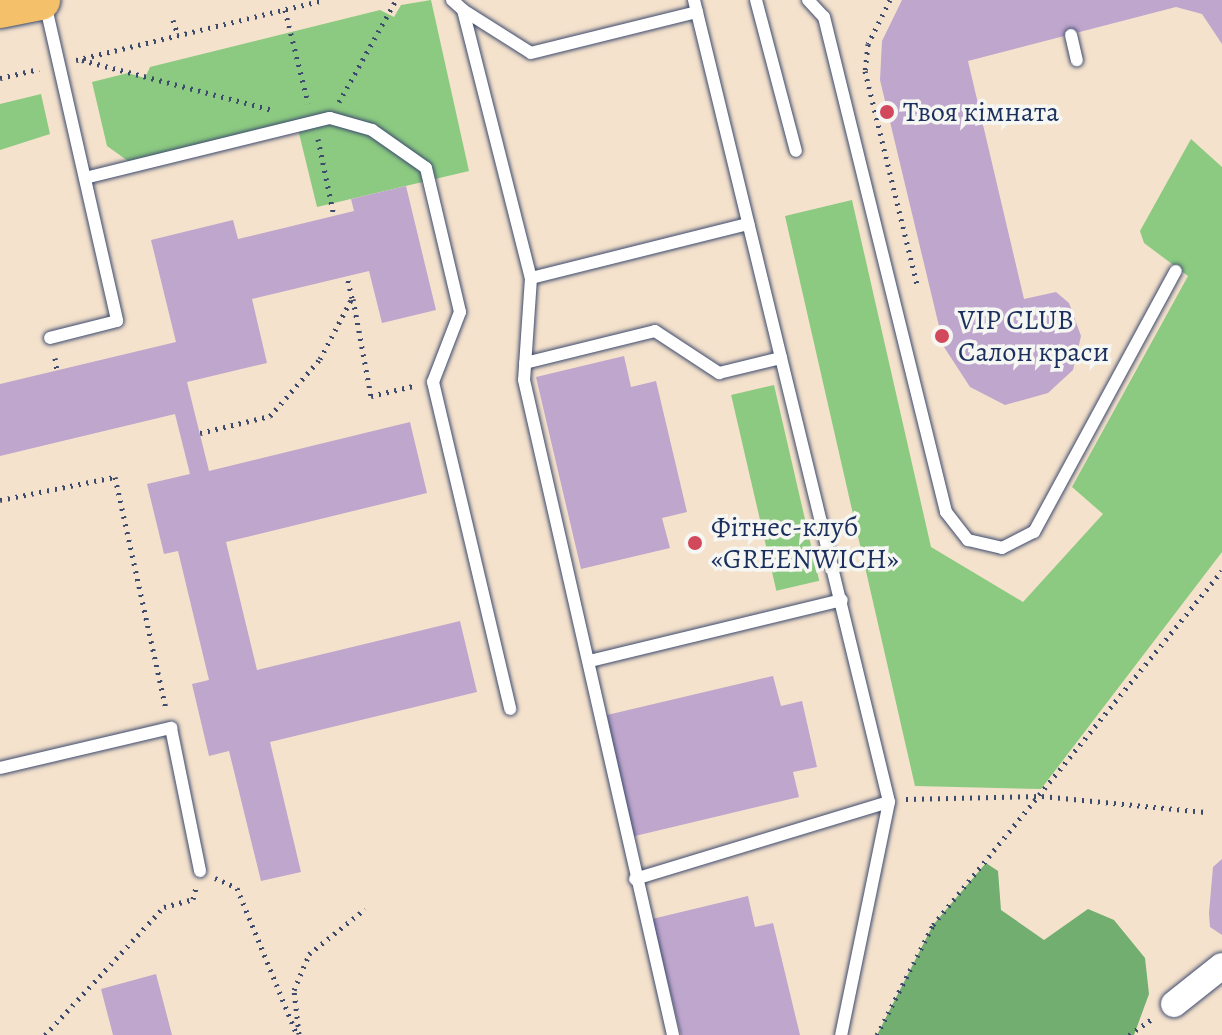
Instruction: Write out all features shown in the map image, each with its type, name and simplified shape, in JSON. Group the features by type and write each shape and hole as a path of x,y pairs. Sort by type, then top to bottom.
{"main road":[{"path":"0,8 42,0"}],"street":[{"path":"1174,1004 1222,966"}],"lane":[{"path":"42,0 60,64 117,321 50,338"},
{"path":"452,0 531,53 696,6 889,802 841,1035"},
{"path":"756,0 796,151"},
{"path":"808,0 824,17 946,512 968,540 1002,548 1034,532 1176,271"},
{"path":"463,10 531,278 525,363 634,870 673,1035"},
{"path":"1071,35 1077,60"},
{"path":"85,178 330,118 372,130 426,168 460,312 433,382 510,709"},
{"path":"531,278 748,224"},
{"path":"525,363 655,331 719,373 781,358"},
{"path":"590,661 842,600"},
{"path":"0,768 171,728 200,871"},
{"path":"634,870 889,802"}],"path":[{"path":"0,78 324,0"},
{"path":"389,14 396,0"},
{"path":"890,0 868,44 865,71 918,288"},
{"path":"285,10 318,139"},
{"path":"173,20 178,35"},
{"path":"80,59 313,122"},
{"path":"347,277 371,396 433,382"},
{"path":"200,433 270,416 320,359 352,298"},
{"path":"0,500 115,477 171,728"},
{"path":"877,1035 933,925 1042,796 1222,571"},
{"path":"889,802 1042,796 1205,812"},
{"path":"45,1035 164,907 193,899 200,871 237,888 298,1035"},
{"path":"298,1035 294,990 309,954 365,909"}],"green space":[{"path":"431,0 469,171 317,207 296,121 128,161 107,146 92,82 128,73 145,78 150,67 380,10 394,17 401,5"},
{"path":"41,94 50,134 0,150 0,104"},
{"path":"1191,139 1222,167 1222,552 1041,789 915,786 785,216 852,200 931,547 1023,602 1103,514 1072,487 1188,276 1144,243 1140,231"},
{"path":"774,385 819,581 776,591 731,395"},
{"path":"986,863 998,871 1001,910 1044,940 1088,909 1114,920 1145,958 1149,994 1134,1035 877,1035 933,925"}],"building":[{"path":"902,0 1222,0 1222,44 1202,14 1176,7 968,61 1024,299 1056,292 1069,303 1081,336 1073,370 1048,393 1005,405 970,387 944,347 880,80 882,41"},
{"path":"406,186 436,310 382,323 369,271 252,299 267,363 187,382 209,471 410,422 427,493 226,542 257,670 460,621 477,692 270,742 301,872 261,881 229,751 209,756 192,684 209,680 178,551 164,554 147,484 190,474 175,414 0,456 0,384 176,342 151,240 233,220 238,239 354,211 351,199"},
{"path":"624,356 631,387 656,381 687,512 662,518 670,548 581,569 536,377"},
{"path":"773,676 781,706 802,701 817,767 793,772 799,797 635,836 633,858 607,715"},
{"path":"1222,859 1222,935 1210,927 1209,913 1213,867"},
{"path":"748,896 755,927 773,923 800,1035 681,1035 652,919"},
{"path":"156,974 172,1035 113,1035 101,989"}],"place":[{"name":"Твоя кімната","path":"887,112"},
{"name":"VIP CLUB Салон краси","path":"942,336"},
{"name":"Фітнес-клуб «GREENWICH»","path":"695,543"}]}
